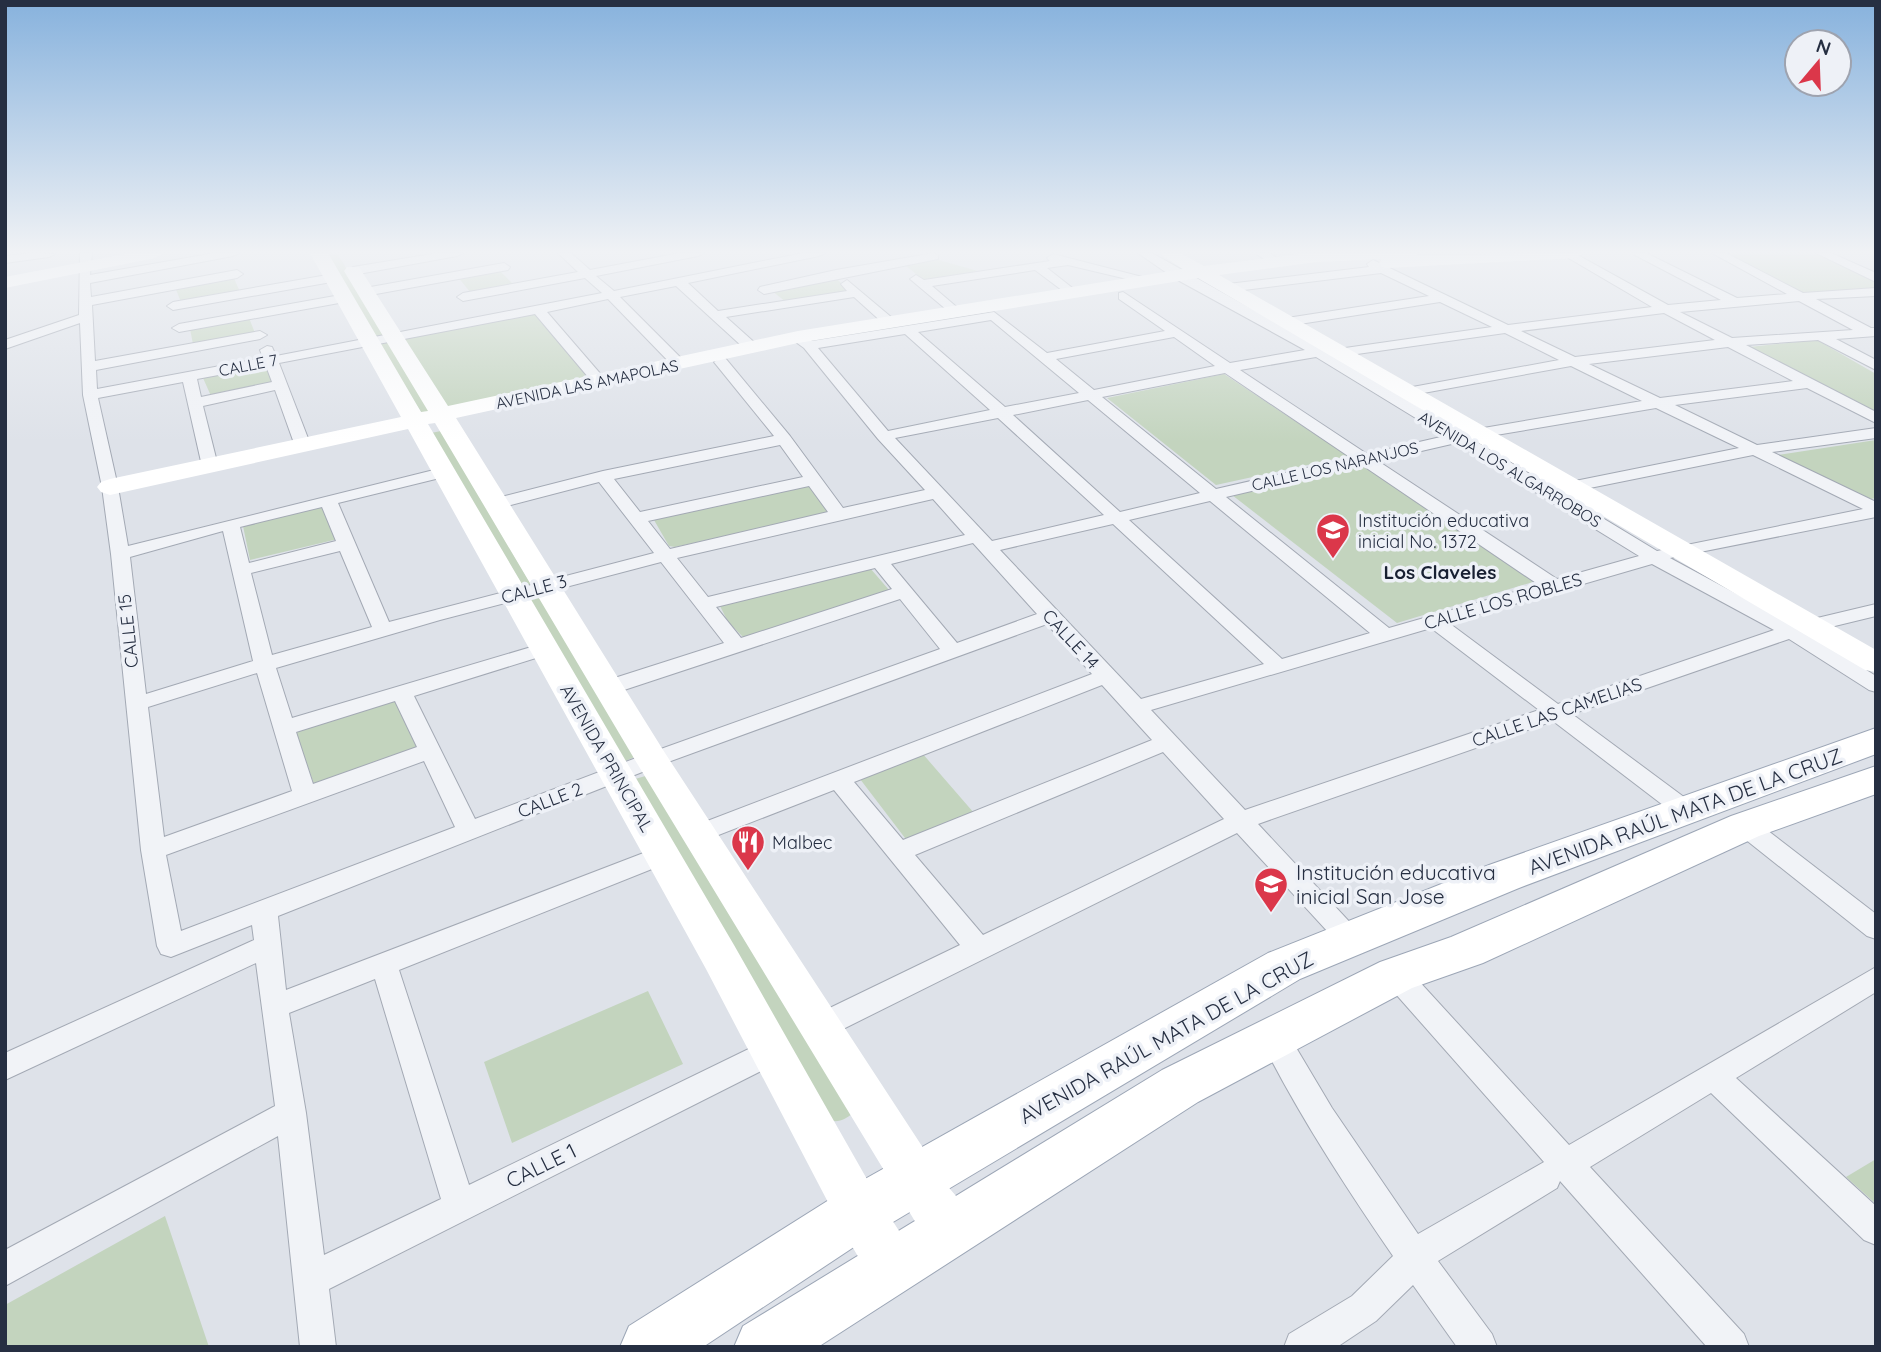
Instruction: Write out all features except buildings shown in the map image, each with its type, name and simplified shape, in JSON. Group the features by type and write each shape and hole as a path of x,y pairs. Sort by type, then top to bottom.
{"main road":[{"name":"AVENIDA RAÚL MATA DE LA CRUZ","path":"650,1347 859,1212 1284,966 1349,938 1685,809 1876,740"},
{"name":"AVENIDA RAÚL MATA DE LA CRUZ","path":"764,1347 1180,1086 1396,975 1467,950 1745,825 1870,787"}],"street":[{"path":"5,345 69,316"},
{"name":"CALLE 15","path":"85,316 90,395 111,494 120,554 153,850 171,946"},
{"path":"176,316 185,348"},
{"path":"179,328 247,316"},
{"path":"253,316 303,446"},
{"name":"AVENIDA PRINCIPAL","path":"368,316 432,423 495,504 548,586 652,760 819,1027 918,1178 933,1206 951,1228"},
{"path":"478,316 482,321"},
{"name":"CALLE 7","path":"90,395 507,316"},
{"path":"543,316 600,381"},
{"path":"631,316 678,364"},
{"path":"717,316 750,346"},
{"path":"883,316 890,322"},
{"name":"AVENIDA LAS AMAPOLAS","path":"111,494 722,362 890,322 928,316"},
{"path":"804,341 908,330 993,316"},
{"path":"994,316 1385,635"},
{"path":"1152,316 1554,586"},
{"name":"AVENIDA LOS ALGARROBOS","path":"1264,316 1468,435 1570,487 1679,550 1799,628 1876,685"},
{"name":"AVENIDA LOS ALGARROBOS","path":"1277,316 1328,353 1407,392 1654,557 1876,663"},
{"path":"1287,322 1324,316"},
{"path":"1476,316 1576,362 1876,510"},
{"path":"884,436 1226,368 1607,316"},
{"path":"1680,316 1876,418"},
{"path":"1840,316 1872,332"},
{"path":"908,330 1003,412 1114,518 1278,666"},
{"path":"1407,392 1576,362 1734,342 1872,332"},
{"path":"1045,357 1176,333"},
{"path":"87,367 260,335"},
{"path":"1821,336 1876,366"},
{"name":"AVENIDA LAS AMAPOLAS","path":"111,494 210,466 432,423 750,346 804,341"},
{"name":"CALLE 14","path":"804,341 936,493 1349,938"},
{"path":"722,362 784,439 838,514"},
{"path":"189,376 210,466"},
{"name":"CALLE LOS NARANJOS","path":"703,604 879,561 1114,518 1468,435 1657,403 1811,383"},
{"path":"195,403 280,386"},
{"name":"AVENIDA PRINCIPAL","path":"432,423 446,472 773,1051 859,1212 892,1265"},
{"path":"1570,487 1754,450 1876,433"},
{"path":"495,504 603,476 784,439"},
{"path":"120,554 230,524 446,472"},
{"path":"603,476 737,647"},
{"path":"638,518 813,480"},
{"name":"CALLE 3","path":"136,704 264,663 514,594 665,555 936,493"},
{"path":"328,500 383,629"},
{"name":"CALLE LOS ROBLES","path":"1135,708 1679,550 1876,510"},
{"path":"230,524 264,663 304,795"},
{"path":"241,570 346,544"},
{"path":"879,561 953,650"},
{"path":"610,687 904,592"},
{"name":"CALLE LAS CAMELIAS","path":"1240,821 1799,628 1876,610"},
{"name":"CALLE 2","path":"171,946 652,760 1050,616"},
{"path":"1434,621 1685,809"},
{"path":"284,728 545,649"},
{"path":"698,834 1105,676"},
{"path":"402,692 468,831"},
{"path":"898,852 1167,742"},
{"path":"153,850 429,751"},
{"path":"839,780 979,949"},
{"path":"819,1027 1240,821"},
{"path":"1745,825 1876,929"},
{"path":"274,1007 663,855"},
{"path":"264,912 274,1007 291,1112 318,1347"},
{"path":"5,1068 267,946"},
{"path":"384,964 459,1205"},
{"path":"1396,975 1556,1171 1731,1347"},
{"path":"1302,1347 1362,1312 1400,1277 1414,1256 1876,978"},
{"path":"1275,1038 1304,1094 1479,1347"},
{"name":"CALLE 1","path":"311,1280 773,1051"},
{"path":"1713,1076 1876,1229"},
{"path":"5,1269 291,1112"}],"green space":[{"path":"361,316 375,316 387,335 373,337"},
{"path":"523,316 536,316 590,379 443,411 396,341"},
{"path":"249,318 255,333 193,344 190,329"},
{"path":"1817,340 1876,374 1876,413 1749,347"},
{"path":"387,341 433,412 423,415 377,344"},
{"path":"266,365 272,384 211,396 203,378"},
{"path":"1224,374 1348,456 1216,485 1107,398"},
{"path":"441,431 532,586 524,588 431,433"},
{"path":"1876,440 1876,498 1871,499 1778,455"},
{"path":"1362,464 1536,581 1397,623 1232,495"},
{"path":"812,485 830,512 675,547 669,546 654,520"},
{"path":"324,505 338,539 250,560 243,526"},
{"path":"870,568 889,590 744,638 728,622 720,606"},
{"path":"538,593 637,756 621,763 527,597"},
{"path":"396,698 419,749 314,784 294,728"},
{"path":"922,753 974,813 914,839 905,838 860,779"},
{"path":"649,775 853,1113 846,1118 833,1121 635,779"},
{"path":"648,991 683,1064 512,1143 484,1062"},
{"path":"1876,1159 1876,1204 1846,1177"},
{"path":"165,1216 209,1347 5,1347 5,1305"}],"place":[{"name":"Institución educativa inicial No. 1372","path":"1333,560"},
{"name":"Malbec","path":"748,872"},
{"name":"Institución educativa inicial San Jose","path":"1271,914"}],"district":[{"name":"Los Claveles","path":"1440,572"}]}
